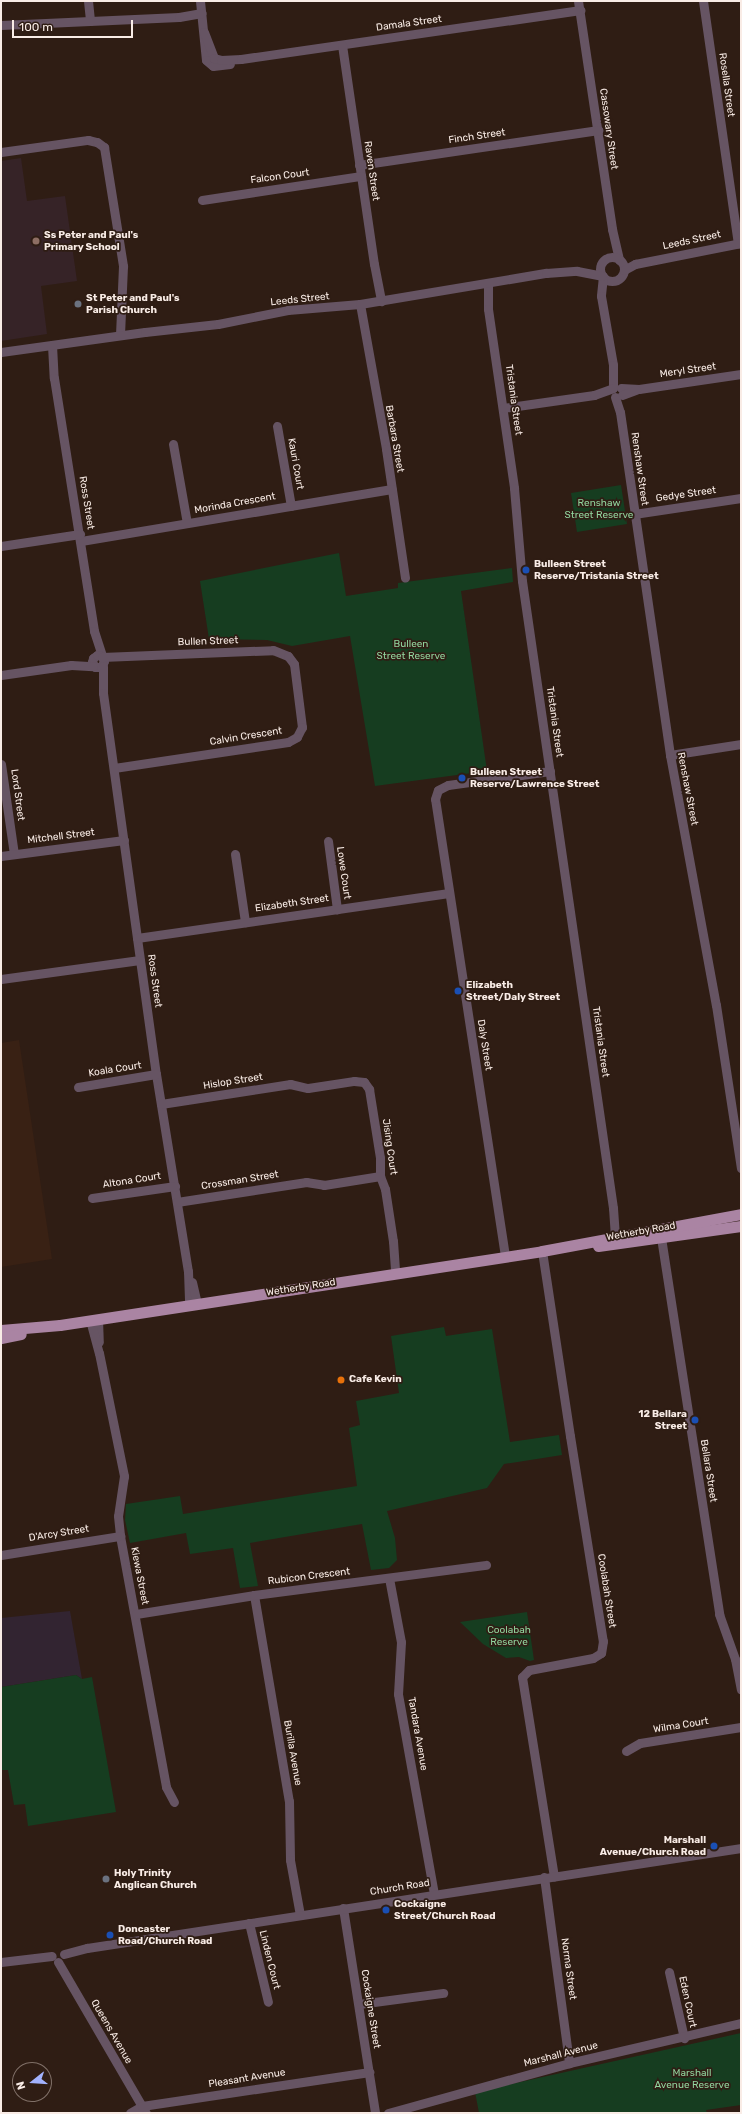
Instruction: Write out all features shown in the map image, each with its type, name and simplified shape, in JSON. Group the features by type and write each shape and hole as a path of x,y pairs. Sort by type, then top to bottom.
{"main road":[{"name":"Wetherby Road","path":"660,1233 741,1214"},
{"name":"Wetherby Road","path":"1,1330 60,1325 94,1320 617,1238 741,1226"},
{"name":"Wetherby Road","path":"1,1338 60,1325"}],"street":[{"path":"88,1 90,21"},
{"path":"1,25 202,17 200,1"},
{"name":"Rosella Street","path":"703,1 740,243"},
{"name":"Damala Street","path":"202,17 204,32 212,62 342,44 579,6"},
{"name":"Cassowary Street","path":"579,6 612,229 621,264"},
{"name":"Raven Street","path":"342,44 381,301"},
{"name":"Finch Street","path":"360,165 598,130"},
{"path":"1,152 88,140 97,142 104,147 123,266 120,335"},
{"name":"Falcon Court","path":"202,200 361,176"},
{"path":"609,258 621,264 621,277 612,281 603,276 602,264 609,258 612,247 612,229"},
{"name":"Leeds Street","path":"621,264 647,262 740,243"},
{"name":"Leeds Street","path":"1,352 120,335 218,324 288,310 381,301 484,284 533,274 577,271 602,264"},
{"name":"Leeds Street","path":"577,271 603,276"},
{"name":"Renshaw Street","path":"603,276 601,296 604,304 670,754 715,998 741,1168"},
{"name":"Renshaw Street","path":"604,304 612,281"},
{"name":"Tristania Street","path":"484,284 516,506 522,581 617,1238"},
{"name":"Barbara Street","path":"360,304 392,489 405,578"},
{"name":"Ross Street","path":"50,346 81,538 156,1074 193,1304"},
{"name":"Meryl Street","path":"617,392 741,374"},
{"path":"503,408 617,392"},
{"name":"Kauri Court","path":"277,426 290,506"},
{"path":"173,444 187,523"},
{"name":"Morinda Crescent","path":"1,546 81,538 187,523 392,489"},
{"name":"Gedye Street","path":"634,514 741,498"},
{"name":"Bullen Street","path":"1,675 128,657 273,650 288,656"},
{"name":"Calvin Crescent","path":"114,768 288,742 296,737 302,727 294,664 288,656"},
{"path":"670,754 741,744"},
{"name":"Lord Street","path":"1,764 14,854"},
{"name":"Daly Street","path":"505,1256 435,804 435,795 438,790 448,785 550,771"},
{"name":"Mitchell Street","path":"1,856 124,840"},
{"name":"Lowe Court","path":"328,841 337,909"},
{"path":"235,854 245,922"},
{"name":"Elizabeth Street","path":"137,938 449,893"},
{"path":"1,979 140,960"},
{"name":"Koala Court","path":"78,1087 156,1074"},
{"name":"Hislop Street","path":"161,1104 290,1084 308,1088 354,1081 364,1082"},
{"name":"Jising Court","path":"364,1082 369,1089 380,1158 380,1176 385,1189 398,1273"},
{"name":"Crossman Street","path":"177,1202 306,1182 324,1185 380,1176"},
{"name":"Altona Court","path":"92,1198 175,1186"},
{"name":"Bellara Street","path":"660,1233 718,1614 735,1659 741,1689"},
{"name":"Coolabah Street","path":"542,1250 570,1436 604,1641 601,1653 593,1658 529,1670 522,1676 554,1876"},
{"name":"Kiewa Street","path":"94,1320 99,1353 124,1476 118,1516 120,1536 136,1614 166,1787 174,1802"},
{"name":"D'Arcy Street","path":"1,1555 120,1536"},
{"name":"Rubicon Crescent","path":"136,1614 254,1595 486,1565"},
{"name":"Tandara Avenue","path":"389,1578 401,1642 398,1694 434,1894"},
{"name":"Burilla Avenue","path":"254,1595 289,1801 290,1860 300,1915"},
{"name":"Wilma Court","path":"626,1751 640,1743 741,1727"},
{"name":"Church Road","path":"1,1962 58,1957 87,1948 741,1848"},
{"name":"Norma Street","path":"544,1878 570,2063"},
{"name":"Cockaigne Street","path":"343,1908 375,2113"},
{"name":"Linden Court","path":"249,1923 268,2002"},
{"name":"Queens Avenue","path":"58,1957 144,2110"},
{"name":"Eden Court","path":"669,1972 684,2038"},
{"path":"359,2004 443,1992"},
{"name":"Marshall Avenue","path":"388,2113 570,2063 684,2038 741,2023"},
{"name":"Pleasant Avenue","path":"130,2113 369,2072"}],"shaded area":[{"name":"Ss Peter and Paul's Primary School","path":"21,158 27,201 65,196 77,281 41,286 47,334 1,341 1,161"},
{"path":"19,1040 52,1259 1,1267 1,1043"},
{"path":"70,1611 82,1679 76,1675 1,1687 1,1618"}],"green space":[{"name":"Renshaw Street Reserve","path":"621,485 627,524 577,532 571,493"},
{"name":"Bulleen Street Reserve","path":"339,553 346,596 398,588 398,583 512,568 513,582 461,591 487,771 375,786 350,636 292,646 267,640 209,639 200,581"},
{"path":"444,1327 446,1336 492,1329 510,1442 559,1435 562,1455 504,1464 487,1488 387,1511 395,1538 397,1560 389,1568 371,1570 362,1524 250,1543 258,1586 240,1588 233,1548 190,1554 186,1533 130,1543 125,1520 126,1504 180,1496 183,1514 357,1486 349,1428 360,1425 356,1401 399,1393 391,1336"},
{"name":"Coolabah Reserve","path":"527,1612 534,1660 530,1661 519,1657 506,1658 483,1644 460,1622"},
{"path":"76,1675 82,1679 92,1677 116,1812 28,1826 25,1804 14,1805 8,1770 1,1770 1,1687"},
{"name":"Marshall Avenue Reserve","path":"741,2033 741,2105 706,2110 707,2113 479,2113 475,2092"}],"place":[{"name":"Ss Peter and Paul's Primary School","path":"36,241"},
{"name":"St Peter and Paul's Parish Church","path":"78,304"},
{"name":"Bulleen Street Reserve/Tristania Street","path":"526,570"},
{"name":"Bulleen Street Reserve/Lawrence Street","path":"462,778"},
{"name":"Elizabeth Street/Daly Street","path":"458,991"},
{"name":"Cafe Kevin","path":"341,1380"},
{"name":"12 Bellara Street","path":"695,1420"},
{"name":"Marshall Avenue/Church Road","path":"714,1846"},
{"name":"Holy Trinity Anglican Church","path":"106,1879"},
{"name":"Cockaigne Street/Church Road","path":"386,1910"},
{"name":"Doncaster Road/Church Road","path":"110,1935"}]}
